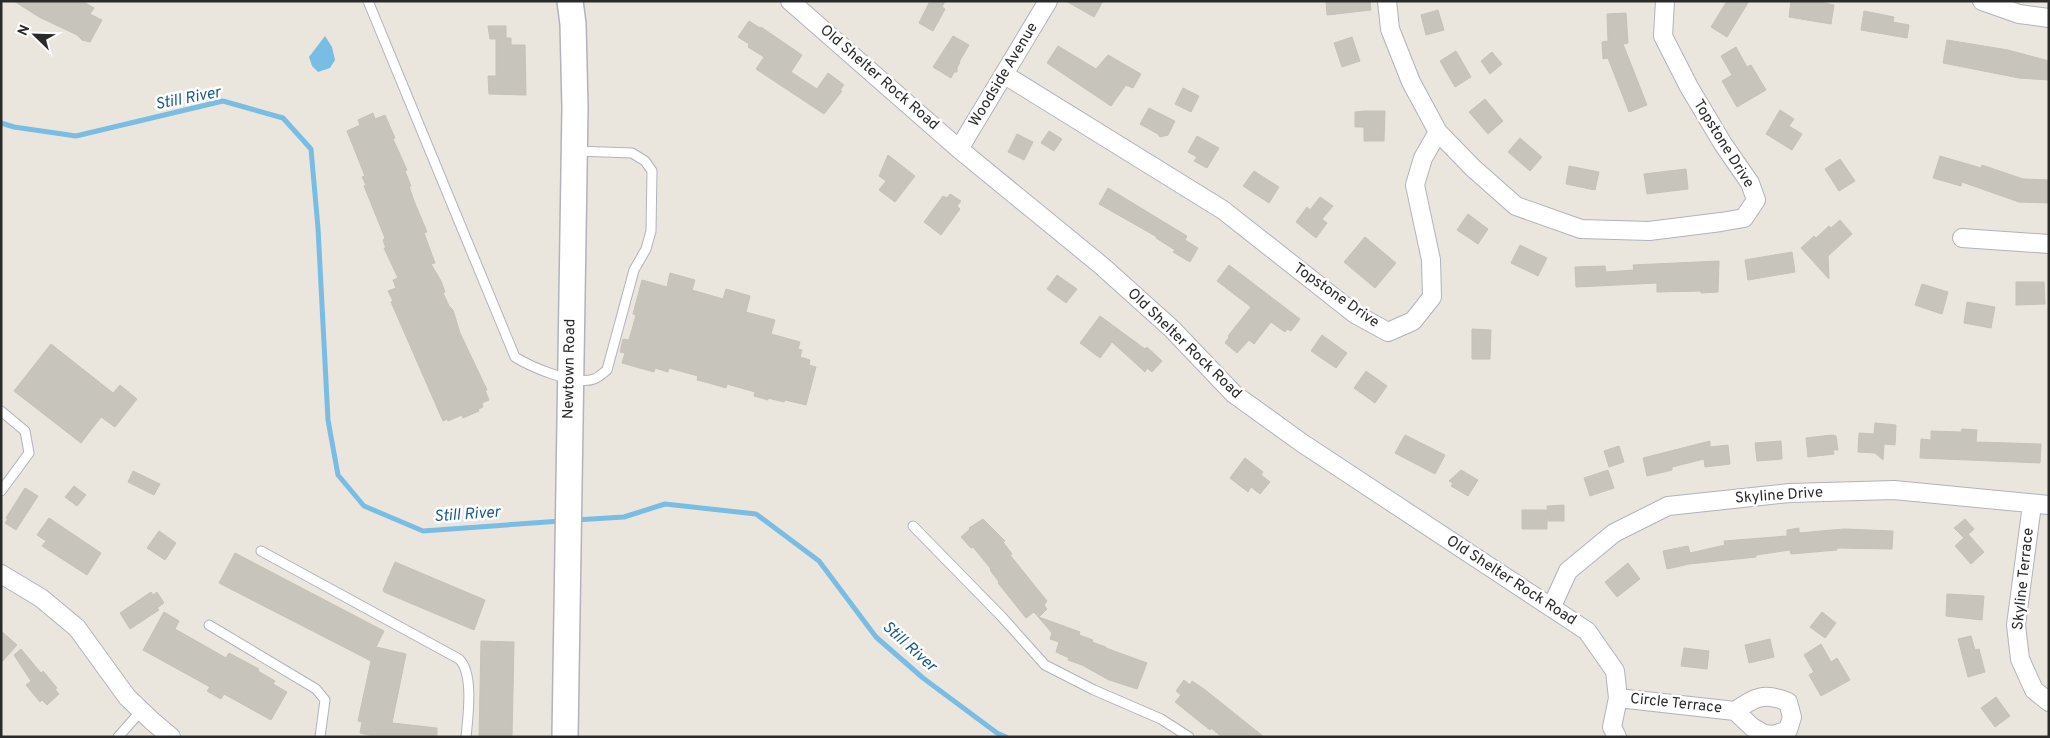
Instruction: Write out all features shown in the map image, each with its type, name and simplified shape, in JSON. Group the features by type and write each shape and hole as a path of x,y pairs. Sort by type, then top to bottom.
{"main road":[{"name":"Newtown Road","path":"565,737 574,151 574,33 570,1"}],"street":[{"name":"Old Shelter Rock Road","path":"790,1 959,149 1102,266 1172,329 1234,394 1302,443 1552,606 1587,631 1615,671 1618,698 1612,727 1617,737"},
{"name":"Woodside Avenue","path":"959,149 1048,1"},
{"path":"1387,1 1390,29 1411,82 1438,132"},
{"name":"Topstone Drive","path":"1005,75 1223,210 1355,314 1388,332 1413,321 1432,297 1431,260 1415,184 1423,158 1438,132 1473,168 1516,206 1581,230 1650,231 1744,218 1756,200 1750,183 1723,144 1689,87 1663,36 1665,1"},
{"path":"1982,1 2019,14 2049,18"},
{"path":"1962,238 2049,244"},
{"name":"Skyline Drive","path":"1552,606 1568,571 1614,533 1668,506 1790,493 1894,490 2041,505"},
{"name":"Skyline Terrace","path":"2041,505 2016,625 2020,659 2034,690 2049,702"},
{"path":"1,574 41,598 76,628 127,697 171,737"},
{"name":"Circle Terrace","path":"1618,698 1735,710"}],"lane":[{"path":"368,1 515,357 530,367 570,379 594,380 607,370 634,270 646,249 651,231 652,171 645,161 632,154 574,151"},
{"path":"1,411 25,431 29,453 1,491"},
{"path":"913,526 1045,664 1094,690 1161,719 1189,737"},
{"path":"261,551 459,659 464,664 468,676 466,737"},
{"path":"209,625 316,689 325,700 320,737"},
{"path":"118,737 141,711"}],"water":[{"path":"325,36 332,47 335,60 330,68 318,72 312,66 309,57"}],"building":[{"path":"14,1 82,1 94,8 90,14 102,20 90,42 82,40 77,35 39,17"},
{"path":"930,1 945,1 942,7 945,9 933,31 919,23"},
{"path":"1066,1 1103,1 1094,17"},
{"path":"1326,1 1370,1 1371,10 1327,15"},
{"path":"1727,1 1749,1 1727,37 1711,27"},
{"path":"1791,1 1815,1 1834,5 1831,24 1789,17"},
{"path":"1438,10 1444,30 1426,35 1421,15"},
{"path":"1864,11 1894,17 1893,22 1909,25 1907,38 1861,30"},
{"path":"1626,13 1628,43 1623,44 1647,105 1629,112 1608,58 1603,59 1602,42 1608,41 1607,14"},
{"path":"749,21 802,55 791,72 817,89 828,73 844,85 840,90 842,91 824,114 756,69 764,57 748,47 749,44 738,37"},
{"path":"488,26 506,26 506,38 511,38 511,45 525,45 526,95 489,94 488,76 496,76 496,39 490,39"},
{"path":"953,36 969,45 959,62 957,72 954,72 951,78 933,67"},
{"path":"1352,37 1360,61 1342,67 1334,43"},
{"path":"1947,40 2008,50 2049,61 2049,80 2019,78 1943,63"},
{"path":"1058,46 1096,69 1108,55 1141,74 1133,88 1126,85 1111,106 1047,63"},
{"path":"1736,47 1747,67 1751,65 1766,90 1737,107 1722,81 1732,75 1721,56"},
{"path":"1456,51 1471,77 1455,87 1440,61"},
{"path":"1492,52 1502,64 1490,74 1481,61"},
{"path":"1183,88 1199,96 1191,112 1175,104"},
{"path":"1485,99 1503,121 1488,134 1469,112"},
{"path":"1149,108 1175,121 1168,135 1160,137 1140,124"},
{"path":"1780,110 1794,119 1789,126 1802,134 1792,150 1766,134"},
{"path":"1385,111 1384,141 1364,141 1364,127 1355,127 1355,112"},
{"path":"373,113 375,119 385,115 395,138 393,139 407,170 405,171 414,201 427,232 424,233 435,263 431,264 441,281 445,292 443,293 453,310 460,333 487,390 485,390 489,400 482,403 483,407 478,409 479,411 463,418 462,415 448,421 447,419 443,421 391,302 393,301 388,291 396,288 393,280 398,278 384,248 386,248 383,240 385,238 364,186 366,185 362,177 365,176 347,131 360,125 358,120"},
{"path":"1049,131 1062,139 1054,151 1041,143"},
{"path":"1017,134 1033,142 1024,160 1008,152"},
{"path":"1197,136 1219,148 1207,168 1194,161 1197,157 1188,152"},
{"path":"1520,138 1542,157 1530,171 1508,152"},
{"path":"888,155 915,176 895,202 879,190 886,181 879,176"},
{"path":"1940,156 1981,168 1982,165 2023,179 2049,180 2049,203 2019,202 1962,182 1961,186 1933,178"},
{"path":"1840,159 1855,181 1839,191 1825,169"},
{"path":"1569,166 1599,172 1595,190 1566,184"},
{"path":"1686,169 1688,189 1647,194 1644,174"},
{"path":"1254,171 1279,187 1269,203 1243,186"},
{"path":"1108,188 1187,236 1185,240 1198,248 1190,262 1173,252 1175,250 1157,237 1099,204"},
{"path":"950,194 961,201 957,206 960,209 941,235 924,222 943,196 947,198"},
{"path":"1320,197 1333,206 1322,219 1327,223 1316,238 1296,222 1307,207 1310,210"},
{"path":"1468,214 1488,229 1478,244 1457,230"},
{"path":"1840,220 1852,234 1828,256 1829,279 1801,248 1814,236 1816,238 1829,226 1831,228"},
{"path":"1365,237 1396,263 1375,288 1344,262"},
{"path":"1520,245 1547,258 1538,276 1511,263"},
{"path":"1792,252 1795,272 1748,280 1745,260"},
{"path":"1719,261 1718,292 1657,292 1657,283 1576,287 1575,267 1605,266 1606,272 1634,270 1633,265"},
{"path":"1229,265 1300,319 1291,331 1287,329 1285,332 1271,322 1254,344 1249,340 1237,353 1225,343 1228,336 1251,307 1217,281"},
{"path":"670,273 695,280 692,290 723,299 726,289 750,296 746,312 775,320 771,334 800,342 798,349 802,350 800,357 810,360 809,365 816,367 806,405 785,400 784,402 768,398 768,400 754,396 755,392 727,384 726,388 697,380 698,376 669,368 668,372 655,368 654,372 622,363 625,353 620,352 623,339 629,340 636,315 633,314 642,280 667,287"},
{"path":"1057,275 1077,289 1066,303 1047,289"},
{"path":"2016,282 2044,282 2045,304 2016,305"},
{"path":"1922,284 1948,292 1942,314 1915,305"},
{"path":"1967,302 1995,307 1991,328 1964,323"},
{"path":"1100,316 1145,349 1147,347 1162,361 1152,372 1147,368 1145,372 1112,342 1100,358 1080,343"},
{"path":"1472,329 1491,330 1490,359 1472,359"},
{"path":"1322,335 1347,353 1336,368 1311,351"},
{"path":"51,344 113,393 120,385 137,399 115,427 101,417 81,443 14,391"},
{"path":"1366,371 1387,386 1375,403 1354,388"},
{"path":"1875,423 1896,425 1895,445 1884,444 1883,460 1875,453 1858,452 1859,433 1874,434"},
{"path":"1962,429 1977,430 1976,442 2041,444 2040,463 1920,458 1921,439 1931,440 1931,431 1961,432"},
{"path":"1405,435 1445,455 1435,474 1395,453"},
{"path":"1836,436 1838,450 1833,450 1834,454 1808,457 1806,438"},
{"path":"1710,441 1710,447 1728,445 1730,464 1705,467 1704,459 1647,476 1643,458"},
{"path":"1781,441 1782,459 1757,461 1755,443"},
{"path":"1619,446 1624,462 1609,467 1604,451"},
{"path":"1245,458 1263,472 1261,475 1270,482 1260,494 1251,487 1248,492 1230,478"},
{"path":"1461,470 1478,480 1468,496 1451,486 1453,483 1449,481"},
{"path":"1608,470 1614,488 1590,496 1584,478"},
{"path":"133,471 160,484 154,495 128,482"},
{"path":"74,486 86,495 77,506 65,497"},
{"path":"25,488 38,496 16,530 5,523 8,519 6,518"},
{"path":"1564,505 1564,521 1548,521 1547,506"},
{"path":"1522,510 1547,510 1547,529 1522,529"},
{"path":"49,518 101,553 87,575 42,546 46,541 37,535"},
{"path":"983,519 1005,541 1003,542 1012,554 1010,555 1047,601 1044,605 1047,609 1039,617 1080,632 1079,635 1093,640 1092,642 1106,648 1147,663 1137,689 1109,680 1056,652 1059,642 1050,639 1052,633 1034,612 1026,618 998,583 991,569 973,547 971,548 961,537 969,528"},
{"path":"1965,519 1974,529 1964,538 1954,528"},
{"path":"1799,528 1799,533 1844,529 1893,531 1892,549 1837,548 1837,550 1791,554 1790,550 1756,555 1756,557 1689,564 1667,569 1663,551 1688,546 1690,553 1725,545 1724,541 1787,536 1787,530"},
{"path":"159,531 176,543 165,560 147,548"},
{"path":"1968,534 1984,552 1971,564 1955,546"},
{"path":"235,553 384,631 376,647 406,654 392,723 437,728 437,737 377,737 360,733 362,722 358,721 371,661 219,583"},
{"path":"395,562 485,600 474,630 384,592 383,590"},
{"path":"1628,563 1640,579 1617,597 1605,582"},
{"path":"151,592 153,595 157,592 164,603 157,608 159,610 130,629 120,613"},
{"path":"1947,594 1984,596 1982,620 1946,616"},
{"path":"164,612 179,621 175,629 226,658 229,653 259,669 258,671 275,681 273,684 287,692 271,720 224,694 221,699 207,691 210,687 143,650"},
{"path":"1822,612 1836,623 1825,638 1810,627"},
{"path":"1,631 17,645 1,663"},
{"path":"1971,636 1975,650 1979,649 1985,672 1968,677 1958,639"},
{"path":"1770,639 1774,657 1749,663 1745,645"},
{"path":"481,641 514,642 512,737 479,737"},
{"path":"1821,644 1831,662 1837,658 1850,680 1821,696 1809,675 1814,672 1804,655"},
{"path":"1684,648 1709,651 1707,669 1681,666"},
{"path":"21,649 41,673 43,671 57,688 55,689 59,694 47,705 42,700 40,702 26,685 31,681 14,655"},
{"path":"1184,680 1190,685 1192,681 1204,689 1264,737 1222,737 1211,728 1210,730 1175,702 1181,695 1176,691"},
{"path":"1996,697 2010,716 1995,727 1981,708"}],"waterway":[{"name":"Still River","path":"1,123 14,127 76,136 223,101 283,118 311,149 318,228 328,420 338,475 364,506 423,531 561,521"},
{"name":"Still River","path":"575,520 624,517 665,504 756,514 819,561 876,637 923,678 997,733 1006,737"}]}
